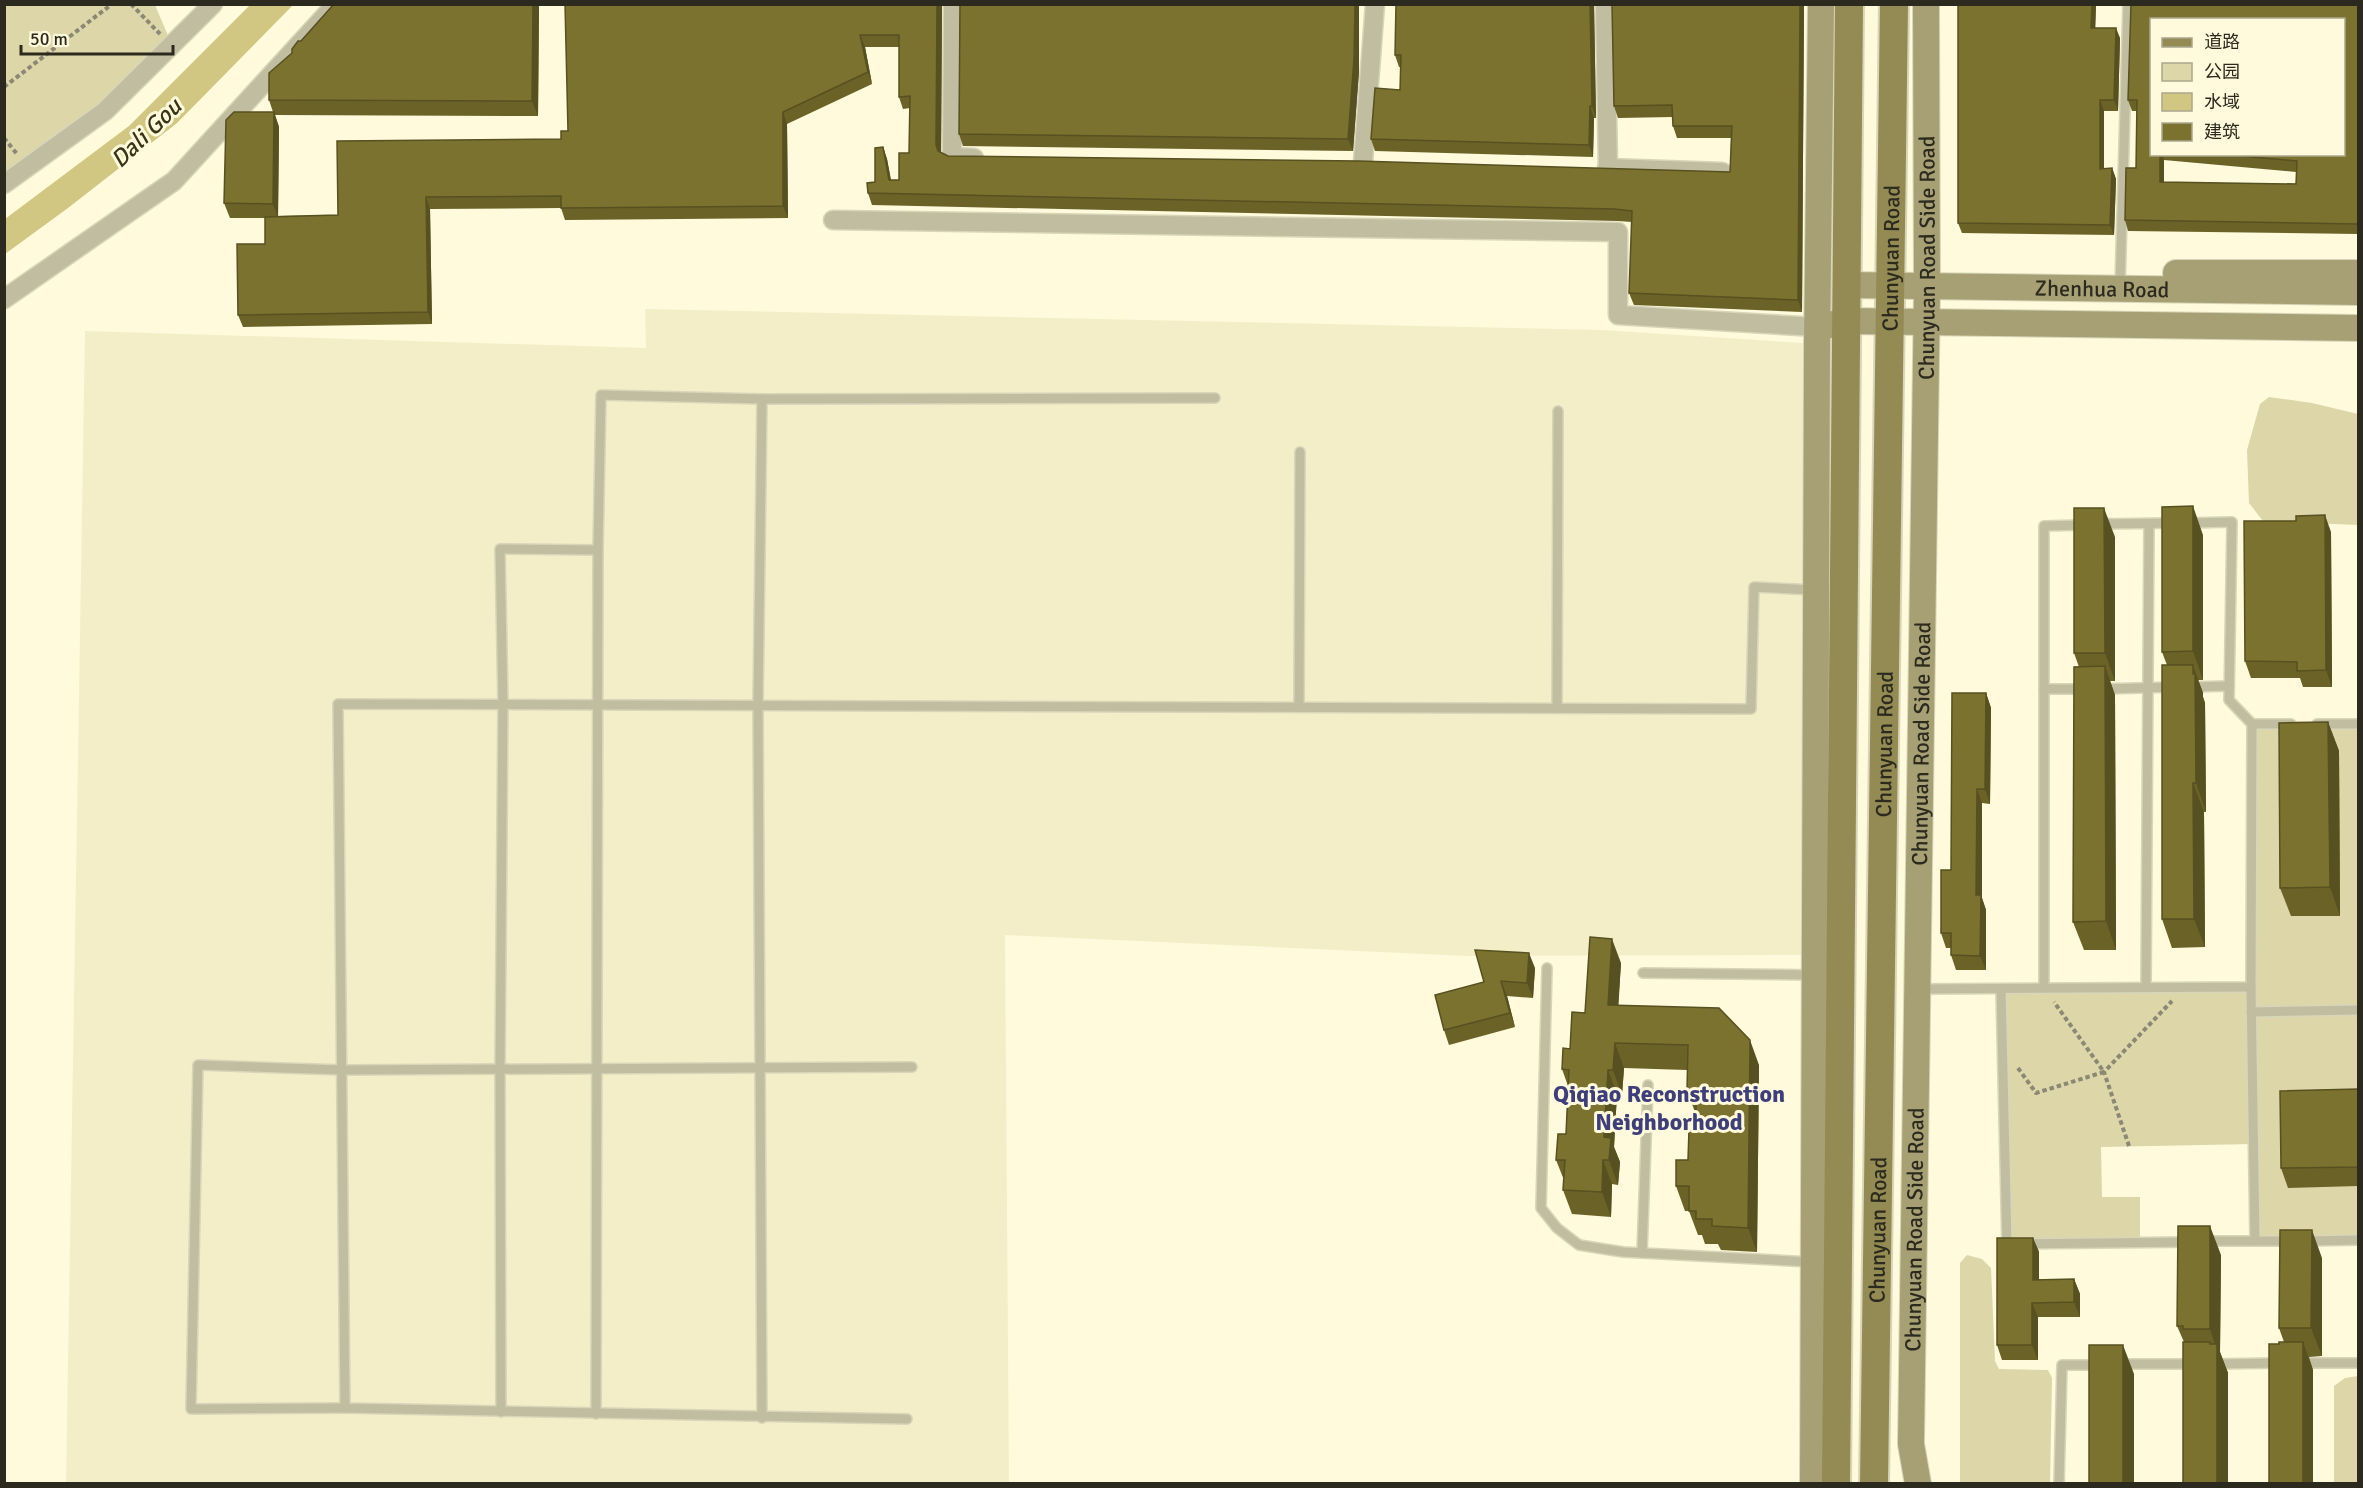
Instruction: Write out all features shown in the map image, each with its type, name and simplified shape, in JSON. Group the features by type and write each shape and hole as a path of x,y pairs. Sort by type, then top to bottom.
{"main road":[{"name":"Chunyuan Road","path":"1836,1484 1826,1263 1830,590 1847,321 1849,4"},
{"name":"Chunyuan Road","path":"1874,1484 1892,287 1894,4"}],"street":[{"path":"4,184 105,111 213,4"},
{"path":"4,299 174,181 336,4"},
{"path":"953,4 952,157 987,158"},
{"path":"1340,162 1369,162 1376,4"},
{"path":"1605,4 1608,168"},
{"path":"1821,4 1817,327 1830,590"},
{"name":"Chunyuan Road Side Road","path":"1918,1484 1911,1444 1926,323 1926,4"},
{"path":"1820,173 1848,162"},
{"path":"1584,168 1722,172"},
{"path":"833,220 1618,232 1618,315 1817,327"},
{"path":"2130,290 2169,273 2358,273"},
{"name":"Zhenhua Road","path":"1846,285 1926,288 2358,292"},
{"name":"Zhenhua Road","path":"1817,327 1847,321 2358,328"},
{"path":"2140,325 2187,337 2358,339"},
{"path":"1888,568 1923,569"},
{"path":"1881,980 1917,989"},
{"path":"1813,1484 1826,1263"}],"lane":[{"path":"2128,4 2130,290"},
{"path":"596,1414 598,550 601,395 762,399 1215,398"},
{"path":"762,399 758,705 762,1418"},
{"path":"1557,708 1558,411"},
{"path":"1299,707 1300,452"},
{"path":"2044,988 2044,526 2232,522 2229,700 2252,724 2251,1012 2255,1241"},
{"path":"2146,987 2149,524"},
{"path":"501,1412 500,1069 503,704 500,549 598,550"},
{"path":"345,1408 338,704 598,703 1751,709 1754,587 1830,590"},
{"path":"2044,689 2229,686"},
{"path":"2252,724 2299,724"},
{"path":"2311,724 2358,724"},
{"path":"1546,968 1541,1209 1557,1228 1579,1245 1623,1252 1826,1263"},
{"path":"1643,973 1828,975"},
{"path":"1917,989 2251,987"},
{"path":"2001,988 2007,1244 2358,1240"},
{"path":"2251,1012 2358,1010"},
{"path":"907,1419 762,1418 345,1408 191,1409 198,1065 342,1070 912,1067"},
{"path":"1642,1253 1648,1085"},
{"path":"2059,1484 2062,1365 2358,1363"}],"path":[{"path":"4,87 112,4"},
{"path":"131,4 172,45"},
{"path":"2003,1049 2036,1093 2104,1072 2185,987"},
{"path":"2044,988 2104,1072 2129,1146"}],"shaded area":[{"path":"645,309 1602,330 1817,344 1815,955 1469,956 1005,935 1009,1483 66,1484 85,331 646,348"}],"green space":[{"path":"5,5 155,5 172,45 5,186"},
{"path":"2269,397 2312,403 2358,414 2358,525 2263,521 2249,503 2247,450 2260,404"},
{"path":"2249,721 2358,722 2358,1240 2255,1241 2253,1144 2101,1147 2102,1197 2140,1197 2140,1242 2007,1244 2001,989 2251,987"},
{"path":"1967,1255 1982,1259 1991,1268 1995,1361 1999,1369 2048,1370 2052,1378 2050,1483 1960,1483 1960,1263"},
{"path":"2358,1376 2358,1483 2334,1483 2334,1386 2345,1378"}],"water":[{"name":"Dali Gou","path":"251,4 293,5 177,123 5,254 5,219 129,126"}],"building":[{"path":"334,4 533,4 532,101 269,100 269,73 292,53 298,41 301,41"},
{"path":"565,4 937,4 936,145 938,151 948,156 1358,161 1730,172 1732,126 1673,126 1672,105 1614,106 1612,4 1800,4 1798,300 1629,293 1632,211 868,193 867,183 875,182 875,148 883,147 889,180 899,180 899,153 909,153 910,96 899,97 899,35 860,35 868,72 783,112 783,206 561,208 561,196 426,197 428,312 238,315 237,244 265,244 265,217 338,215 337,141 561,139 561,131 568,131"},
{"path":"960,4 1355,4 1354,59 1348,139 959,134"},
{"path":"1396,4 1590,4 1592,106 1590,106 1589,145 1371,139 1375,88 1400,90 1401,55 1395,55"},
{"path":"1958,4 2092,4 2091,28 2116,28 2114,100 2100,100 2100,169 2112,168 2110,225 1958,223"},
{"path":"2131,4 2358,4 2358,224 2125,220 2126,168 2136,168 2137,100 2128,100"},
{"path":"234,112 274,112 273,204 224,203 226,120"},
{"path":"2193,506 2193,651 2162,652 2162,507"},
{"path":"2074,508 2104,508 2105,653 2074,653"},
{"path":"2325,515 2326,670 2297,671 2297,662 2245,661 2244,521 2296,521 2296,516"},
{"path":"2162,665 2193,665 2193,674 2195,674 2194,919 2162,919"},
{"path":"2105,666 2106,921 2073,922 2074,667"},
{"path":"1952,693 1986,693 1985,789 1977,789 1976,895 1981,895 1980,956 1951,955 1951,933 1941,933 1941,870 1951,870"},
{"path":"2328,722 2330,887 2280,888 2279,723"},
{"path":"1590,937 1612,939 1608,1005 1719,1008 1750,1040 1748,1228 1712,1226 1712,1219 1696,1219 1696,1211 1689,1211 1689,1186 1676,1186 1676,1160 1688,1160 1689,1129 1696,1130 1696,1091 1687,1090 1688,1045 1615,1043 1613,1070 1608,1070 1604,1137 1611,1138 1609,1160 1603,1160 1602,1192 1563,1190 1565,1160 1556,1160 1558,1134 1566,1134 1569,1070 1562,1069 1563,1048 1570,1049 1572,1012 1585,1013"},
{"path":"1475,950 1529,953 1527,983 1501,981 1510,1013 1444,1030 1435,995 1484,982"},
{"path":"2358,1089 2358,1167 2281,1168 2280,1091"},
{"path":"2178,1226 2210,1226 2210,1329 2183,1329 2183,1326 2177,1326"},
{"path":"2280,1230 2312,1230 2311,1328 2279,1328"},
{"path":"1997,1238 2033,1238 2033,1280 2074,1279 2074,1302 2032,1303 2032,1345 1997,1345"},
{"path":"2183,1342 2217,1344 2217,1484 2183,1484"},
{"path":"2279,1342 2303,1342 2303,1484 2269,1484 2269,1344 2279,1344"},
{"path":"2089,1345 2123,1345 2123,1484 2089,1484"}],"district":[{"name":"Qiqiao Reconstruction Neighborhood","path":"1669,1108"}]}
